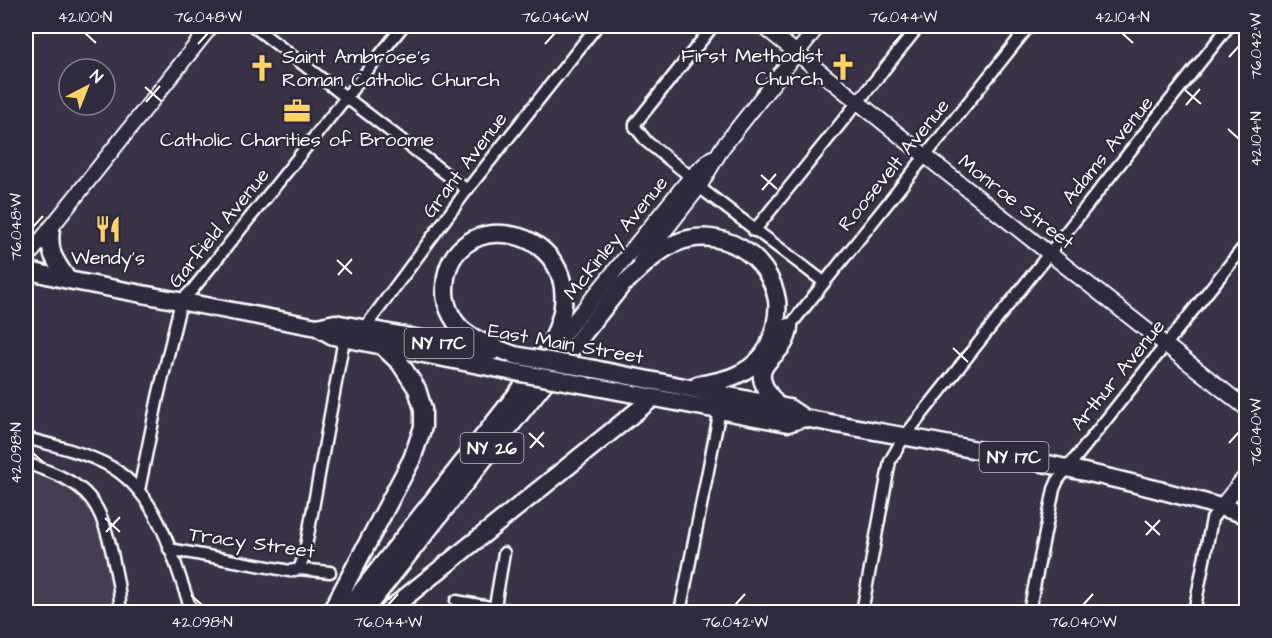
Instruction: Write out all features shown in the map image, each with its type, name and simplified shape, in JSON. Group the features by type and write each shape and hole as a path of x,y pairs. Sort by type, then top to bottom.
{"main road":[{"path":"51,229 49,245 53,258 68,280"},
{"path":"345,612 545,358 563,306 561,282 557,271 544,252 523,237 500,232 486,235 467,244 451,262 445,282 447,306 452,317 468,334 509,362"},
{"name":"NY 26","path":"363,612 622,285 662,251 676,243 693,238 711,237 743,248 765,270 773,286 777,302 776,320 769,345 762,356 744,372 723,381 686,387"},
{"name":"East Main Street","path":"26,270 317,327 333,336 382,346 509,362 594,369 777,405 789,408 804,418 1128,481 1246,515"},
{"name":"East Main Street","path":"317,327 336,323 364,328 509,362 586,385 653,398 789,423 804,418"},
{"path":"769,345 781,330 789,327 788,336 761,370 766,392 777,405"},
{"path":"332,612 412,459 423,427 423,409 417,389 400,363 382,346"},
{"path":"387,612 653,398"}],"street":[{"path":"26,260 211,26"},
{"path":"253,26 467,190"},
{"name":"Garfield Avenue","path":"139,490 181,301 403,26"},
{"name":"Grant Avenue","path":"364,328 467,190 597,26"},
{"path":"713,26 635,124 637,131 647,142 754,231 824,282"},
{"name":"Monroe Street","path":"763,26 1246,408"},
{"name":"McKinley Avenue","path":"545,358 695,182 818,26"},
{"path":"754,231 919,26"},
{"name":"Roosevelt Avenue","path":"789,327 1029,26"},
{"name":"Adams Avenue","path":"862,612 890,461 904,437 1229,26"},
{"name":"McKinley Avenue","path":"622,285 695,182"},
{"name":"Arthur Avenue","path":"1029,612 1054,489 1067,468 1246,244"},
{"path":"299,569 304,558 344,339"},
{"path":"680,612 720,410"},
{"path":"26,438 69,449 104,464 126,477 139,490 148,501 160,524 192,612"},
{"path":"26,463 74,483 88,494 98,507 105,524 116,571 121,598 120,612"},
{"path":"1194,612 1212,519 1246,476"},
{"name":"Tracy Street","path":"169,549 290,571 299,569 330,573"},
{"path":"495,610 504,553"},
{"path":"456,601 495,610 519,612"}],"shaded area":[{"path":"26,463 52,472 98,507 120,612 26,612"}],"place":[{"name":"First Methodist Church","path":"843,67"},
{"name":"Saint Ambrose's Roman Catholic Church","path":"262,68"},
{"name":"Catholic Charities of Broome","path":"297,111"},
{"name":"Wendy's","path":"108,229"}]}
